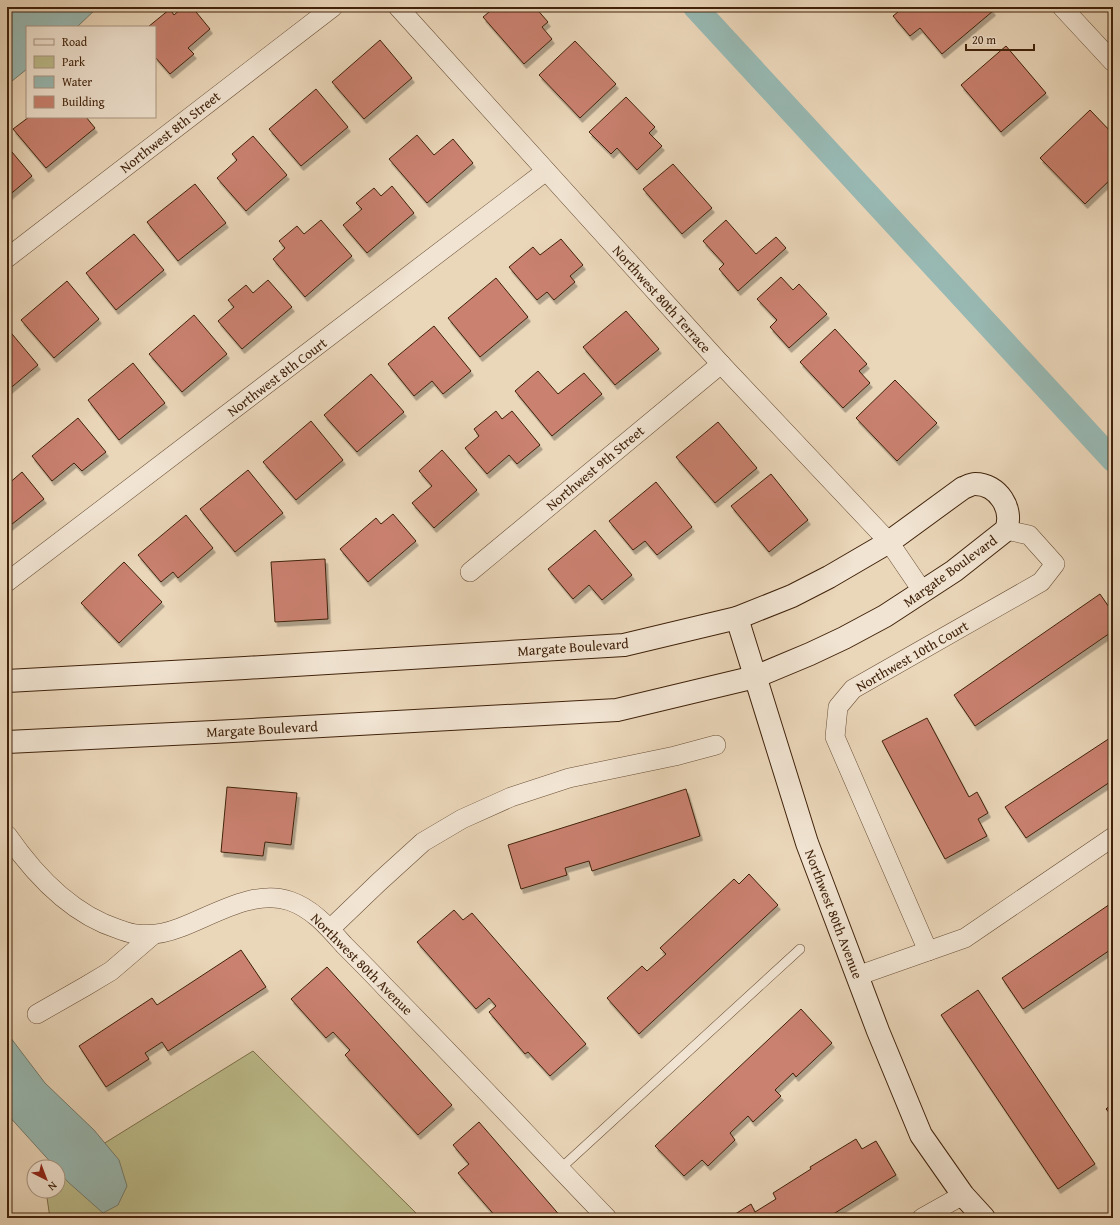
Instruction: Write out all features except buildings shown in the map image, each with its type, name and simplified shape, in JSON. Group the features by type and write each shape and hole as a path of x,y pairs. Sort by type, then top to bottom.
{"street":[{"name":"Northwest 8th Street","path":"7,258 333,7"},
{"name":"Northwest 80th Terrace","path":"398,7 721,364 889,542 923,592"},
{"path":"1062,7 1113,62"},
{"name":"Northwest 8th Court","path":"7,582 546,171"},
{"name":"Northwest 9th Street","path":"470,572 721,364"},
{"name":"Margate Boulevard","path":"7,681 624,645 736,618 792,596 829,577 889,542 957,492 974,484 993,490 1004,501 1009,515 1009,523 1006,530 954,571 885,616 844,638 755,677 617,710 7,742"},
{"name":"Northwest 10th Court","path":"928,951 835,737 838,707 854,689 1041,582 1055,564 1029,535 1006,530"},
{"name":"Northwest 80th Avenue","path":"736,618 807,843 878,1031 921,1136 963,1195 984,1218"},
{"path":"330,930 423,842 462,819 511,797 568,778 675,756 716,745"},
{"name":"Northwest 80th Avenue","path":"7,835 21,855 59,895 79,909 107,925 135,934 153,935 180,928 213,913 244,902 263,898 278,897 308,908 457,1060 607,1218"},
{"path":"857,976 965,938 1113,836"},
{"path":"37,1014 111,970 153,935"},
{"path":"922,1218 963,1195"}],"lane":[{"path":"560,1168 800,949"}],"green space":[{"path":"253,1051 421,1218 50,1218 47,1199 66,1199 66,1167"}],"water":[{"path":"7,7 98,7 78,26 26,26 26,70 7,85"},
{"path":"7,1033 45,1083 94,1130 119,1160 127,1186 118,1205 103,1213 66,1180 66,1159 48,1159 7,1114"}],"waterway":[{"path":"695,7 1113,460"}]}
